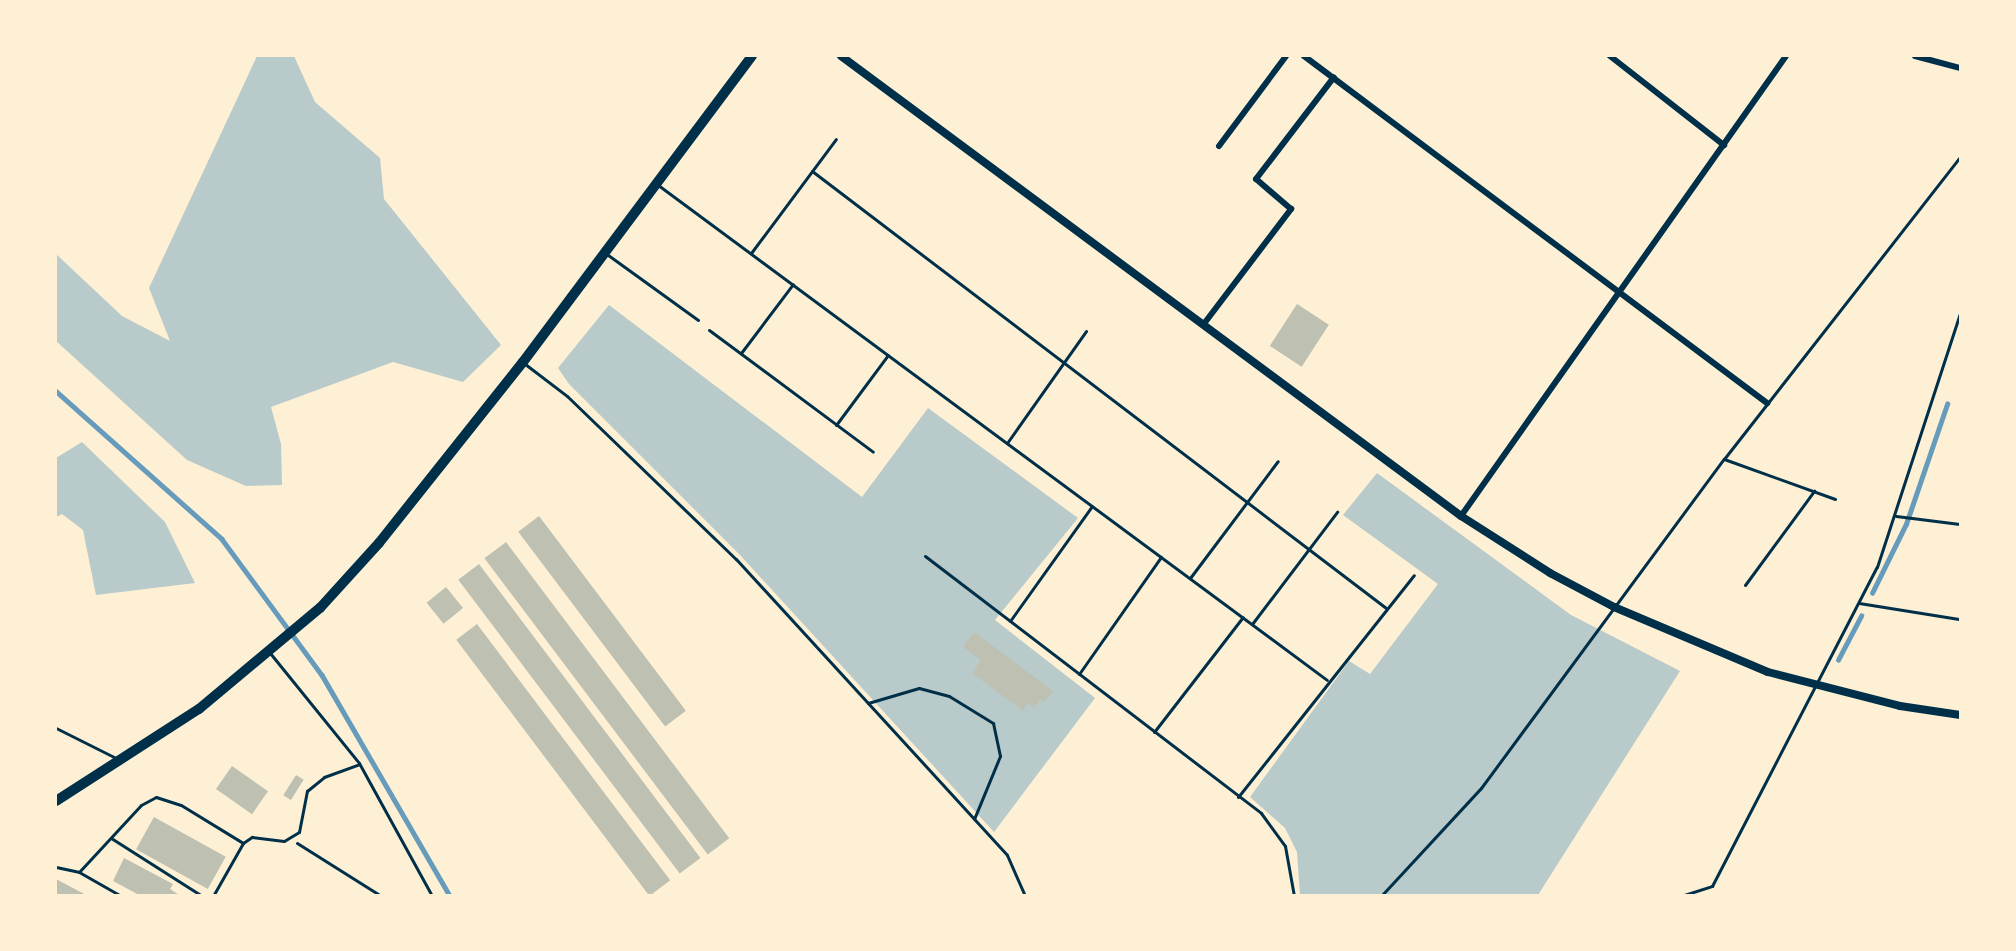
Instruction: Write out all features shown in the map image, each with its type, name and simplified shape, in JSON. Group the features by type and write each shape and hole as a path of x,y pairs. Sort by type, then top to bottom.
{"main road":[{"path":"56,801 199,709 320,608 379,543 523,362 752,56"}],"street":[{"path":"841,56 1461,516 1614,607 1768,672 1817,686 1960,715"},
{"path":"1219,146 1287,56"},
{"path":"1304,56 1767,403"},
{"path":"1610,56 1724,145"},
{"path":"1461,516 1786,56"},
{"path":"1915,56 1960,68"},
{"path":"1203,325 1290,209 1257,179 1334,77"}],"lane":[{"path":"751,253 836,138"},
{"path":"1381,896 1481,788 1724,459 1960,157"},
{"path":"812,171 1065,361 1386,608"},
{"path":"658,184 1327,680"},
{"path":"604,252 698,320"},
{"path":"741,353 793,284"},
{"path":"1681,896 1712,886 1859,603 1896,516 1960,313"},
{"path":"709,330 873,452"},
{"path":"1007,443 1086,331"},
{"path":"836,425 888,355"},
{"path":"523,362 567,396 736,559 1007,855 1025,896"},
{"path":"1724,459 1835,499"},
{"path":"1190,578 1278,461"},
{"path":"1745,585 1814,491"},
{"path":"1010,621 1092,506"},
{"path":"1252,624 1337,512"},
{"path":"1896,516 1960,524"},
{"path":"926,556 1261,813 1285,846 1294,896"},
{"path":"1079,674 1161,557"},
{"path":"1238,797 1327,680 1414,575"},
{"path":"1859,603 1959,619"},
{"path":"1154,732 1243,617"},
{"path":"270,652 359,764 432,896"},
{"path":"868,703 920,688 949,696 993,723 1000,756 974,819"},
{"path":"56,728 119,760"},
{"path":"213,896 243,843 252,837 284,841 292,837 302,827 303,805 312,786 359,764"},
{"path":"79,872 111,838 156,797 181,805 243,843"},
{"path":"111,838 202,896"},
{"path":"56,867 79,872 121,896"}],"path":[{"path":"292,837 316,859 381,896"},
{"path":"1861,896 1943,896"}],"shaded area":[{"path":"257,56 294,56 315,102 380,158 384,199 501,345 463,382 393,362 271,407 281,444 282,485 246,486 187,460 56,341 56,254 122,316 170,341 149,288"},
{"path":"609,305 862,497 928,408 1078,518 995,620 1095,698 994,832 739,554 569,384 558,368"},
{"path":"82,442 165,522 195,583 96,595 83,530 62,514 56,517 56,458"},
{"path":"1377,473 1571,615 1680,671 1538,895 1300,895 1297,852 1285,828 1250,797 1349,661 1370,674 1438,584 1343,515"}],"building":[{"path":"1297,304 1329,325 1302,367 1270,346"},
{"path":"539,516 686,711 665,727 518,532"},
{"path":"506,542 729,838 708,855 484,558"},
{"path":"479,564 700,858 680,874 458,580"},
{"path":"446,587 463,608 444,624 427,603"},
{"path":"477,624 670,880 649,896 456,640"},
{"path":"974,632 1053,691 1044,702 1040,699 1034,708 1028,703 1023,711 972,673 981,660 963,647"},
{"path":"232,766 268,791 252,814 216,789"},
{"path":"296,775 304,780 291,800 283,795"},
{"path":"154,817 226,857 208,889 136,849"},
{"path":"124,858 173,884 170,889 181,896 141,896 113,881"},
{"path":"56,879 88,896 56,896"}],"waterway":[{"path":"56,391 222,539 322,675 450,896"},
{"path":"1872,593 1906,524 1947,404"},
{"path":"1838,660 1861,616"}]}
